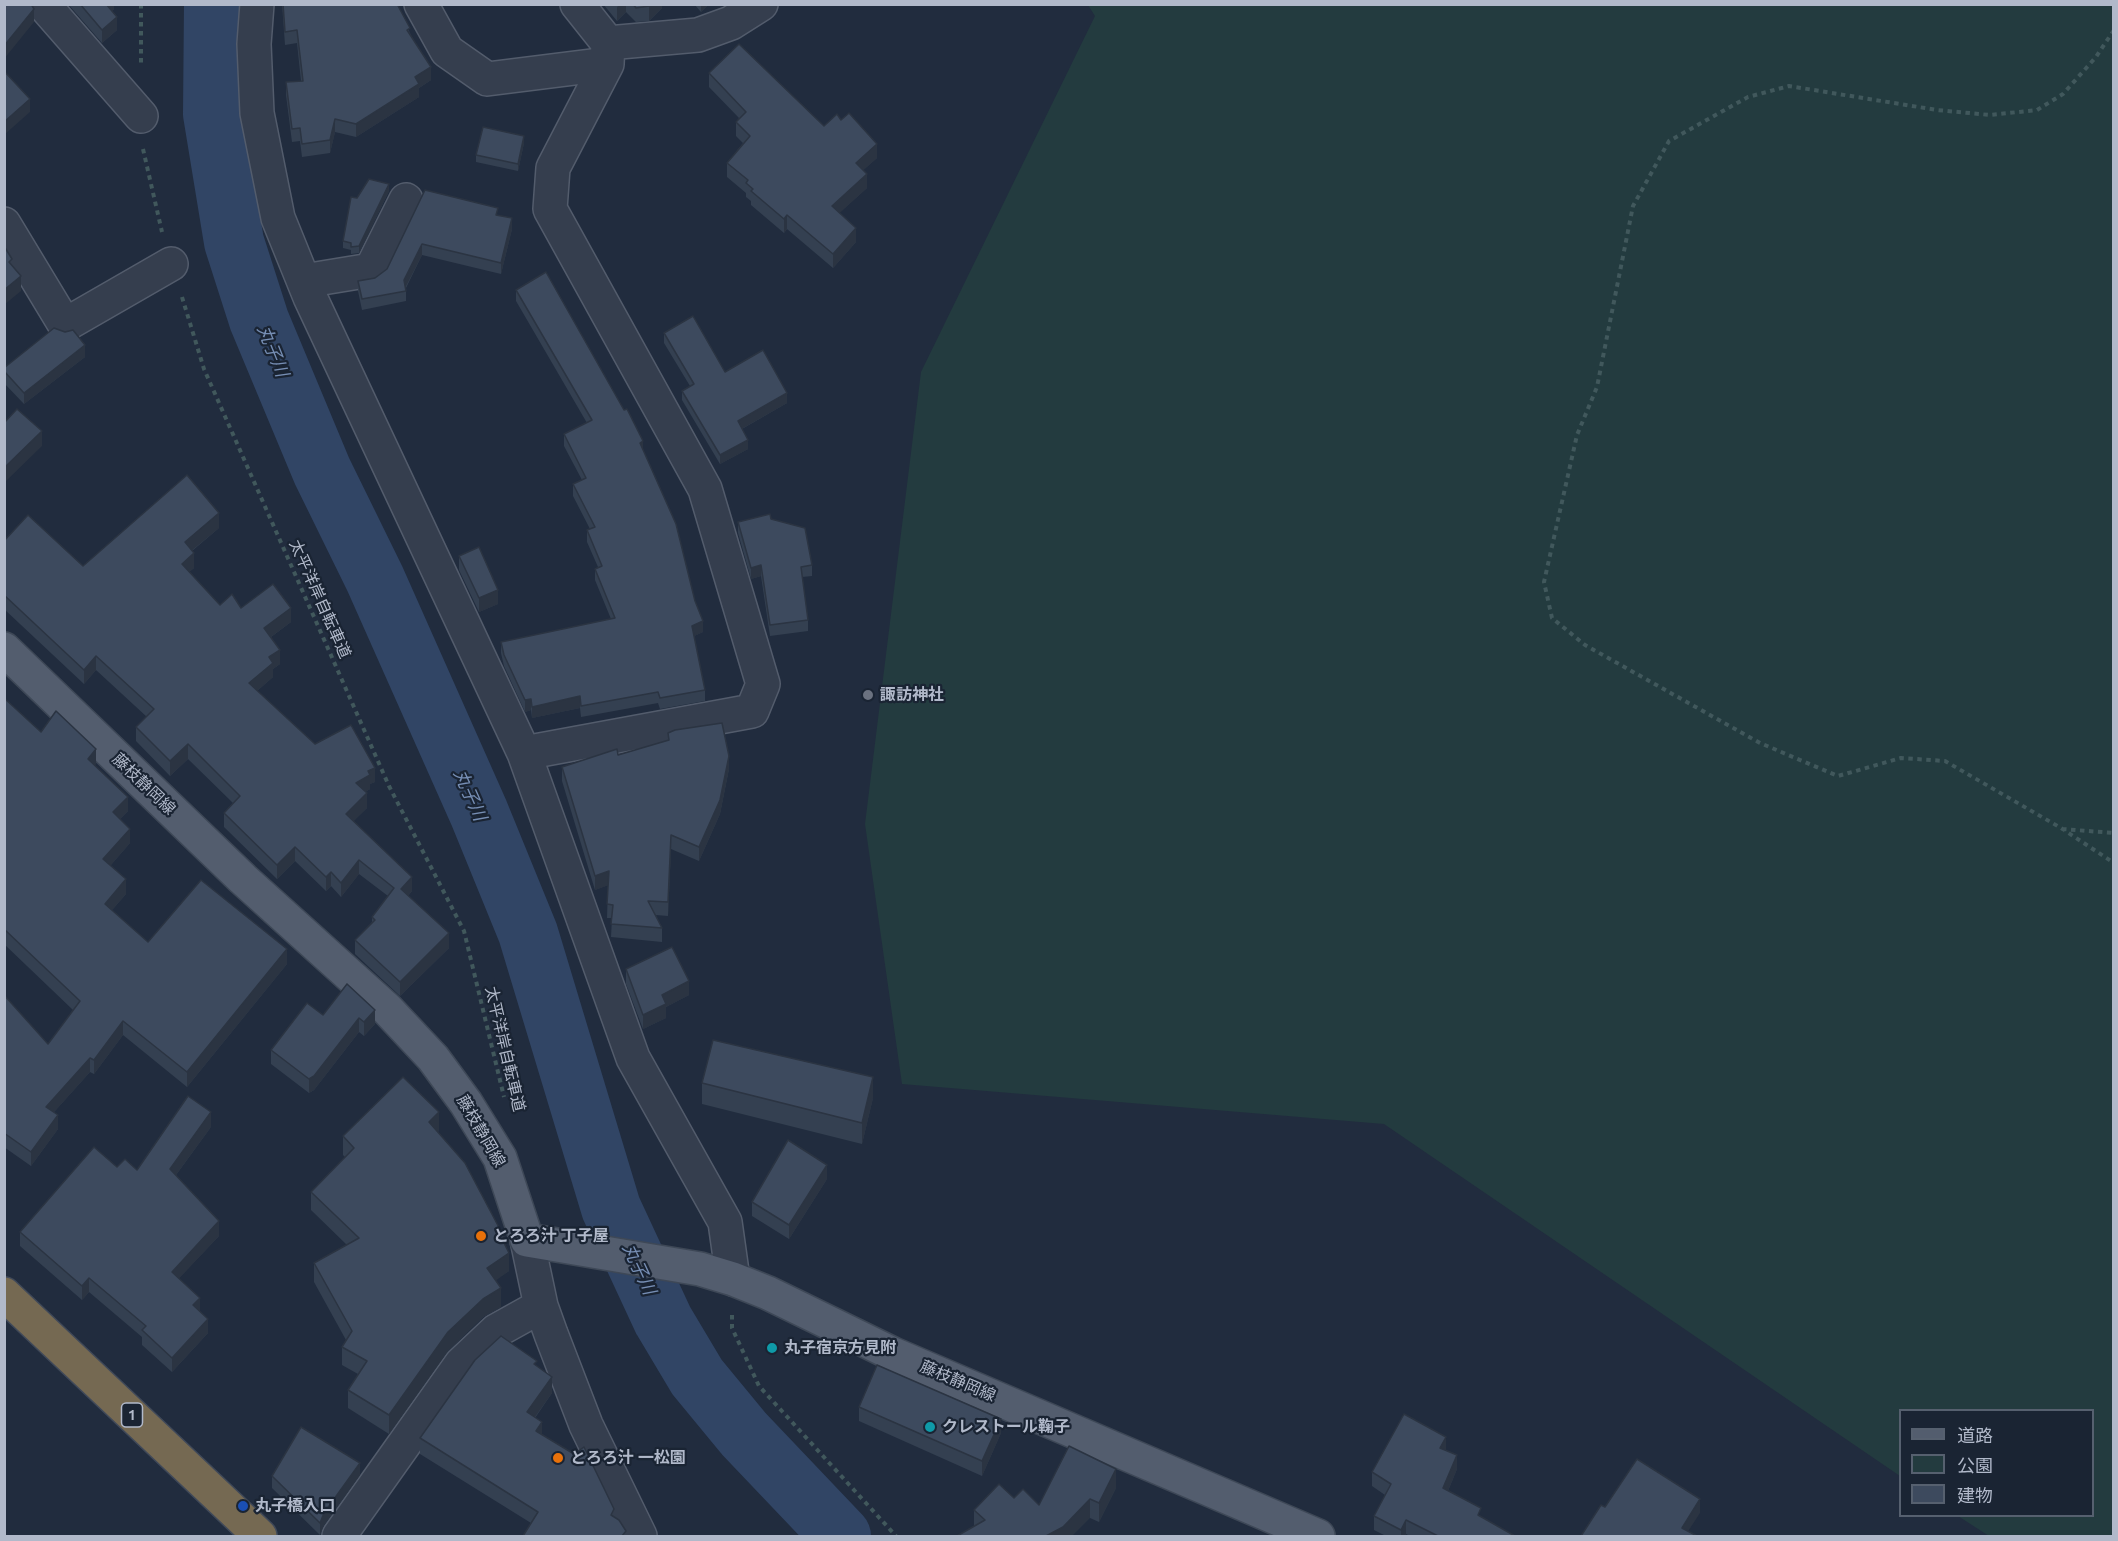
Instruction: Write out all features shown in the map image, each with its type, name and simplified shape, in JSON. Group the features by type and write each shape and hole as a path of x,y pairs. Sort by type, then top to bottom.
{"highway":[{"name":"1","path":"4,1294 260,1536"}],"main road":[{"name":"藤枝静岡線","path":"4,649 243,879 387,1009 433,1058 466,1103 500,1158 527,1240 700,1269 732,1279 768,1293 893,1354 1318,1536"}],"street":[{"path":"43,4 141,116"},
{"path":"257,4 254,44 257,113 278,218 304,281 524,753 633,1058 726,1222 732,1279"},
{"path":"421,4 447,51 488,79 698,35 730,23 761,4"},
{"path":"577,4 607,54"},
{"path":"524,753 752,711 763,684 705,489 550,209 553,168 607,54"},
{"path":"304,281 371,270 406,200"},
{"path":"4,224 65,325 171,264"},
{"path":"527,1240 541,1306 586,1425 640,1536"},
{"path":"339,1536 461,1364 496,1331 541,1306"}],"path":[{"name":"太平洋岸自転車道","path":"141,4 141,141 171,264 204,369 389,786 464,931 505,1101"},
{"path":"2114,30 2096,57 2062,94 2037,110 1990,114 1958,112 1789,86 1748,97 1669,141 1633,206 1597,387 1577,435 1544,582 1552,618 1585,645 1760,743 1838,776 1901,758 1945,761 2061,828 2114,864"},
{"path":"2061,828 2114,833"},
{"path":"732,1279 732,1328 759,1386 896,1536"}],"green space":[{"path":"1088,5 2113,5 2113,1536 1989,1536 1960,1517 2094,1517 2094,1409 1899,1409 1899,1475 1384,1124 902,1084 865,824 921,372 1095,16"}],"building":[{"path":"4,4 31,4 34,9 4,46"},
{"path":"80,4 106,4 117,17 102,30"},
{"path":"283,4 397,4 410,28 407,30 431,67 415,77 419,84 356,124 335,119 330,140 302,144 300,128 292,129 286,82 303,81 297,30 285,32"},
{"path":"633,4 651,4 636,8"},
{"path":"739,44 824,126 837,114 841,120 849,113 877,144 856,163 867,174 832,206 856,228 833,254 787,215 784,219 751,191 753,189 746,183 748,180 727,163 750,136 736,122 746,112 709,73"},
{"path":"4,71 30,99 4,122"},
{"path":"483,127 524,136 518,164 476,155"},
{"path":"369,179 389,184 359,246 351,247 351,243 343,241 351,197 357,198"},
{"path":"425,190 498,208 496,215 512,218 501,263 422,244 404,280 406,291 362,299 358,281 375,278 387,269"},
{"path":"4,246 12,259 9,262 21,276 4,290"},
{"path":"546,272 624,410 627,409 643,441 640,443 676,524 695,601 703,621 692,626 705,690 660,698 658,692 581,706 580,696 532,707 531,699 525,700 504,655 501,642 615,618 595,569 602,566 587,530 595,527 573,484 586,478 564,434 592,420 516,290"},
{"path":"693,316 725,372 763,350 787,393 738,421 748,440 720,455 682,391 694,384 664,333"},
{"path":"54,328 65,332 73,330 85,345 24,393 4,371 4,368"},
{"path":"17,409 42,431 4,468 4,423"},
{"path":"187,475 219,513 185,542 194,553 182,564 220,605 232,594 241,608 273,584 291,608 264,628 280,650 269,657 273,663 249,683 315,744 351,725 375,768 368,771 370,775 356,783 367,793 346,814 412,877 401,889 449,933 400,982 355,940 375,920 372,917 394,888 359,860 341,883 331,872 326,877 295,847 277,865 224,813 240,796 188,744 170,761 136,727 154,709 96,656 84,670 4,595 4,541 28,515 83,566"},
{"path":"770,514 771,519 805,528 812,565 801,567 808,620 770,625 761,565 751,568 738,522"},
{"path":"479,547 498,590 479,598 459,556"},
{"path":"4,698 41,732 56,711 96,749 88,759 128,797 113,812 130,829 103,859 126,879 105,904 148,942 201,880 287,949 187,1072 123,1021 94,1060 90,1058 46,1107 58,1115 31,1152 4,1133 4,995 48,1044 80,1001 4,929"},
{"path":"722,723 729,756 720,800 699,847 671,835 668,902 648,901 662,928 611,924 613,905 607,904 609,871 595,876 562,767 617,749 618,755 669,740 668,733 675,730"},
{"path":"672,947 689,981 662,995 666,1004 643,1015 626,969"},
{"path":"347,984 375,1010 364,1022 359,1018 314,1076 309,1079 271,1050 307,1003 323,1015"},
{"path":"713,1040 873,1077 862,1123 702,1083"},
{"path":"403,1077 439,1112 429,1122 465,1163 504,1237 502,1239 509,1253 487,1268 501,1288 483,1299 448,1332 389,1415 348,1390 367,1361 342,1347 352,1331 314,1263 359,1238 311,1192 354,1148 343,1136"},
{"path":"188,1096 211,1112 170,1169 219,1221 172,1272 200,1298 193,1305 208,1319 172,1358 142,1330 146,1326 89,1278 82,1286 20,1232 94,1147 117,1167 125,1159 137,1170"},
{"path":"788,1140 827,1165 789,1225 752,1202"},
{"path":"501,1336 537,1361 534,1364 552,1377 527,1412 542,1422 536,1431 574,1454 584,1447 614,1509 611,1515 619,1520 626,1531 622,1536 523,1536 538,1512 420,1438 475,1360"},
{"name":"クレストール鞠子","path":"877,1365 1001,1419 982,1461 859,1407"},
{"path":"1404,1414 1446,1437 1440,1448 1457,1455 1443,1488 1481,1508 1478,1515 1515,1536 1438,1536 1406,1520 1401,1530 1374,1516 1391,1484 1372,1472"},
{"path":"301,1427 360,1463 324,1513 320,1523 272,1476"},
{"path":"1069,1446 1116,1469 1099,1503 1090,1499 1063,1527 1046,1536 957,1536 985,1520 974,1510 999,1484 1014,1498 1023,1489 1039,1505"},
{"path":"1637,1459 1700,1499 1682,1528 1697,1536 1581,1536 1601,1505 1605,1507"}],"waterway":[{"name":"丸子川","path":"214,4 213,114 234,242 259,320 322,471 375,579 479,813 528,933 611,1208 663,1320 697,1377 744,1434 841,1536"}],"place":[{"name":"諏訪神社","path":"868,695"},
{"name":"とろろ汁 丁子屋","path":"481,1236"},
{"name":"丸子宿京方見附","path":"772,1348"},
{"name":"クレストール鞠子","path":"930,1427"},
{"name":"とろろ汁 一松園","path":"558,1458"},
{"name":"丸子橋入口","path":"243,1506"}]}
